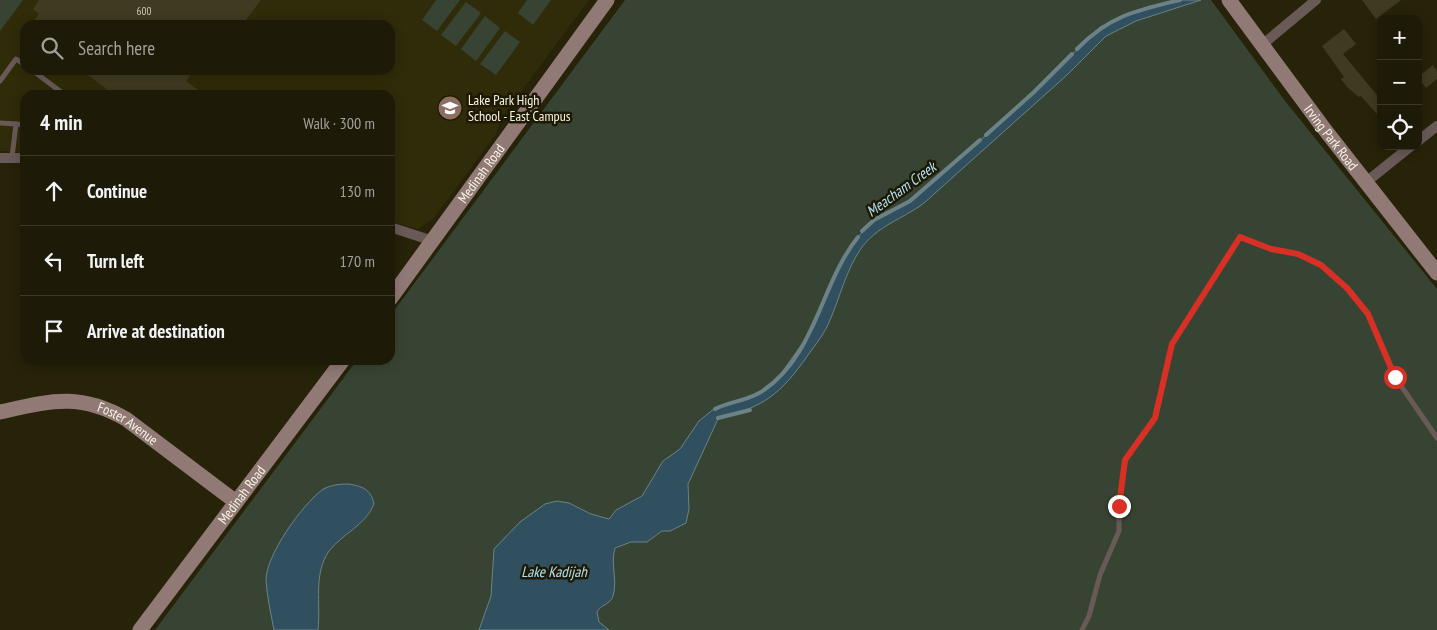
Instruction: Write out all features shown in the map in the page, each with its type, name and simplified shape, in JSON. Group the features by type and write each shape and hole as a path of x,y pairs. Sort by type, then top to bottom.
{"main road":[{"name":"Medinah Road","path":"395,291 607,0"},
{"name":"Irving Park Road","path":"1229,0 1365,183 1437,273"},
{"name":"Medinah Road","path":"140,630 340,365"},
{"name":"Foster Avenue","path":"0,412 48,401 82,402 106,408 126,419 236,502"}],"street":[{"path":"1262,44 1316,0"},
{"path":"1422,138 1437,126"},
{"path":"1365,183 1407,150"},
{"path":"0,158 20,158"},
{"path":"395,229 433,241"}],"lane":[{"path":"0,81 16,59 20,62"},
{"path":"39,75 58,90"},
{"path":"0,123 20,124"},
{"path":"12,157 16,124"},
{"path":"1082,630 1089,616 1100,575 1119,531 1119,506 1125,460 1155,418 1172,344 1240,237 1271,249 1298,254 1321,265 1347,288 1368,314 1395,377 1437,438"}],"shaded area":[{"name":"Lake Park High School - East Campus","path":"0,0 589,0 500,120 496,134 434,218 418,229 395,222 395,90 20,90 20,152 0,151"}],"green space":[{"path":"0,0 23,0 0,31"},
{"path":"436,0 460,0 437,31 422,20"},
{"path":"527,0 551,0 533,25 518,13"},
{"path":"625,0 1211,0 1285,101 1437,289 1437,630 155,630 353,365 395,365 395,309"},
{"path":"466,2 481,13 456,46 441,35"},
{"path":"485,16 500,28 476,61 461,49"},
{"path":"505,31 520,42 496,75 480,64"}],"water":[{"name":"Lake Kadijah","path":"1180,0 1201,0 1136,21 1106,36 1067,75 924,203 882,229 866,242 851,267 826,329 789,380 760,404 718,419 688,484 689,509 686,523 670,531 662,531 647,542 631,542 615,548 613,596 597,612 599,622 609,630 479,630 491,596 494,549 520,522 545,504 557,501 569,503 591,514 609,519 616,510 642,496 663,461 680,449 699,421 715,408 749,399 765,390 778,378 814,327 834,278 854,241 874,220 910,201 928,187 1034,92 1100,27 1124,15"},
{"path":"348,484 365,489 371,495 374,504 360,524 334,545 324,560 319,579 318,630 274,630 266,580 278,544 295,518 322,490 335,485"}],"building":[{"path":"39,0 261,0 246,20 35,20 39,14 33,9"},
{"path":"1362,0 1401,0 1381,15 1377,15 1376,19"},
{"path":"1344,29 1356,44 1343,54 1377,95 1377,114 1361,96 1359,97 1348,88 1341,79 1344,77 1322,46"},
{"path":"1433,65 1437,71 1437,79 1426,88 1422,82 1422,74"},
{"path":"88,75 190,75 186,81 198,90 108,90"}],"waterway":[{"name":"Meacham Creek","path":"1077,49 1101,29 1124,16 1150,7 1180,0"},
{"name":"Meacham Creek","path":"986,135 1034,92 1072,54"},
{"name":"Meacham Creek","path":"862,231 874,220 910,201 980,140"},
{"name":"Meacham Creek","path":"715,409 758,394 781,375 807,338 845,255 858,237"},
{"name":"Meacham Creek","path":"718,418 750,410"}],"place":[{"name":"Lake Park High School - East Campus","path":"450,108"}],"route":[{"path":"1119,506 1125,460 1155,418 1172,344 1240,237 1271,249 1298,254 1321,265 1347,288 1368,314 1395,377"}]}
